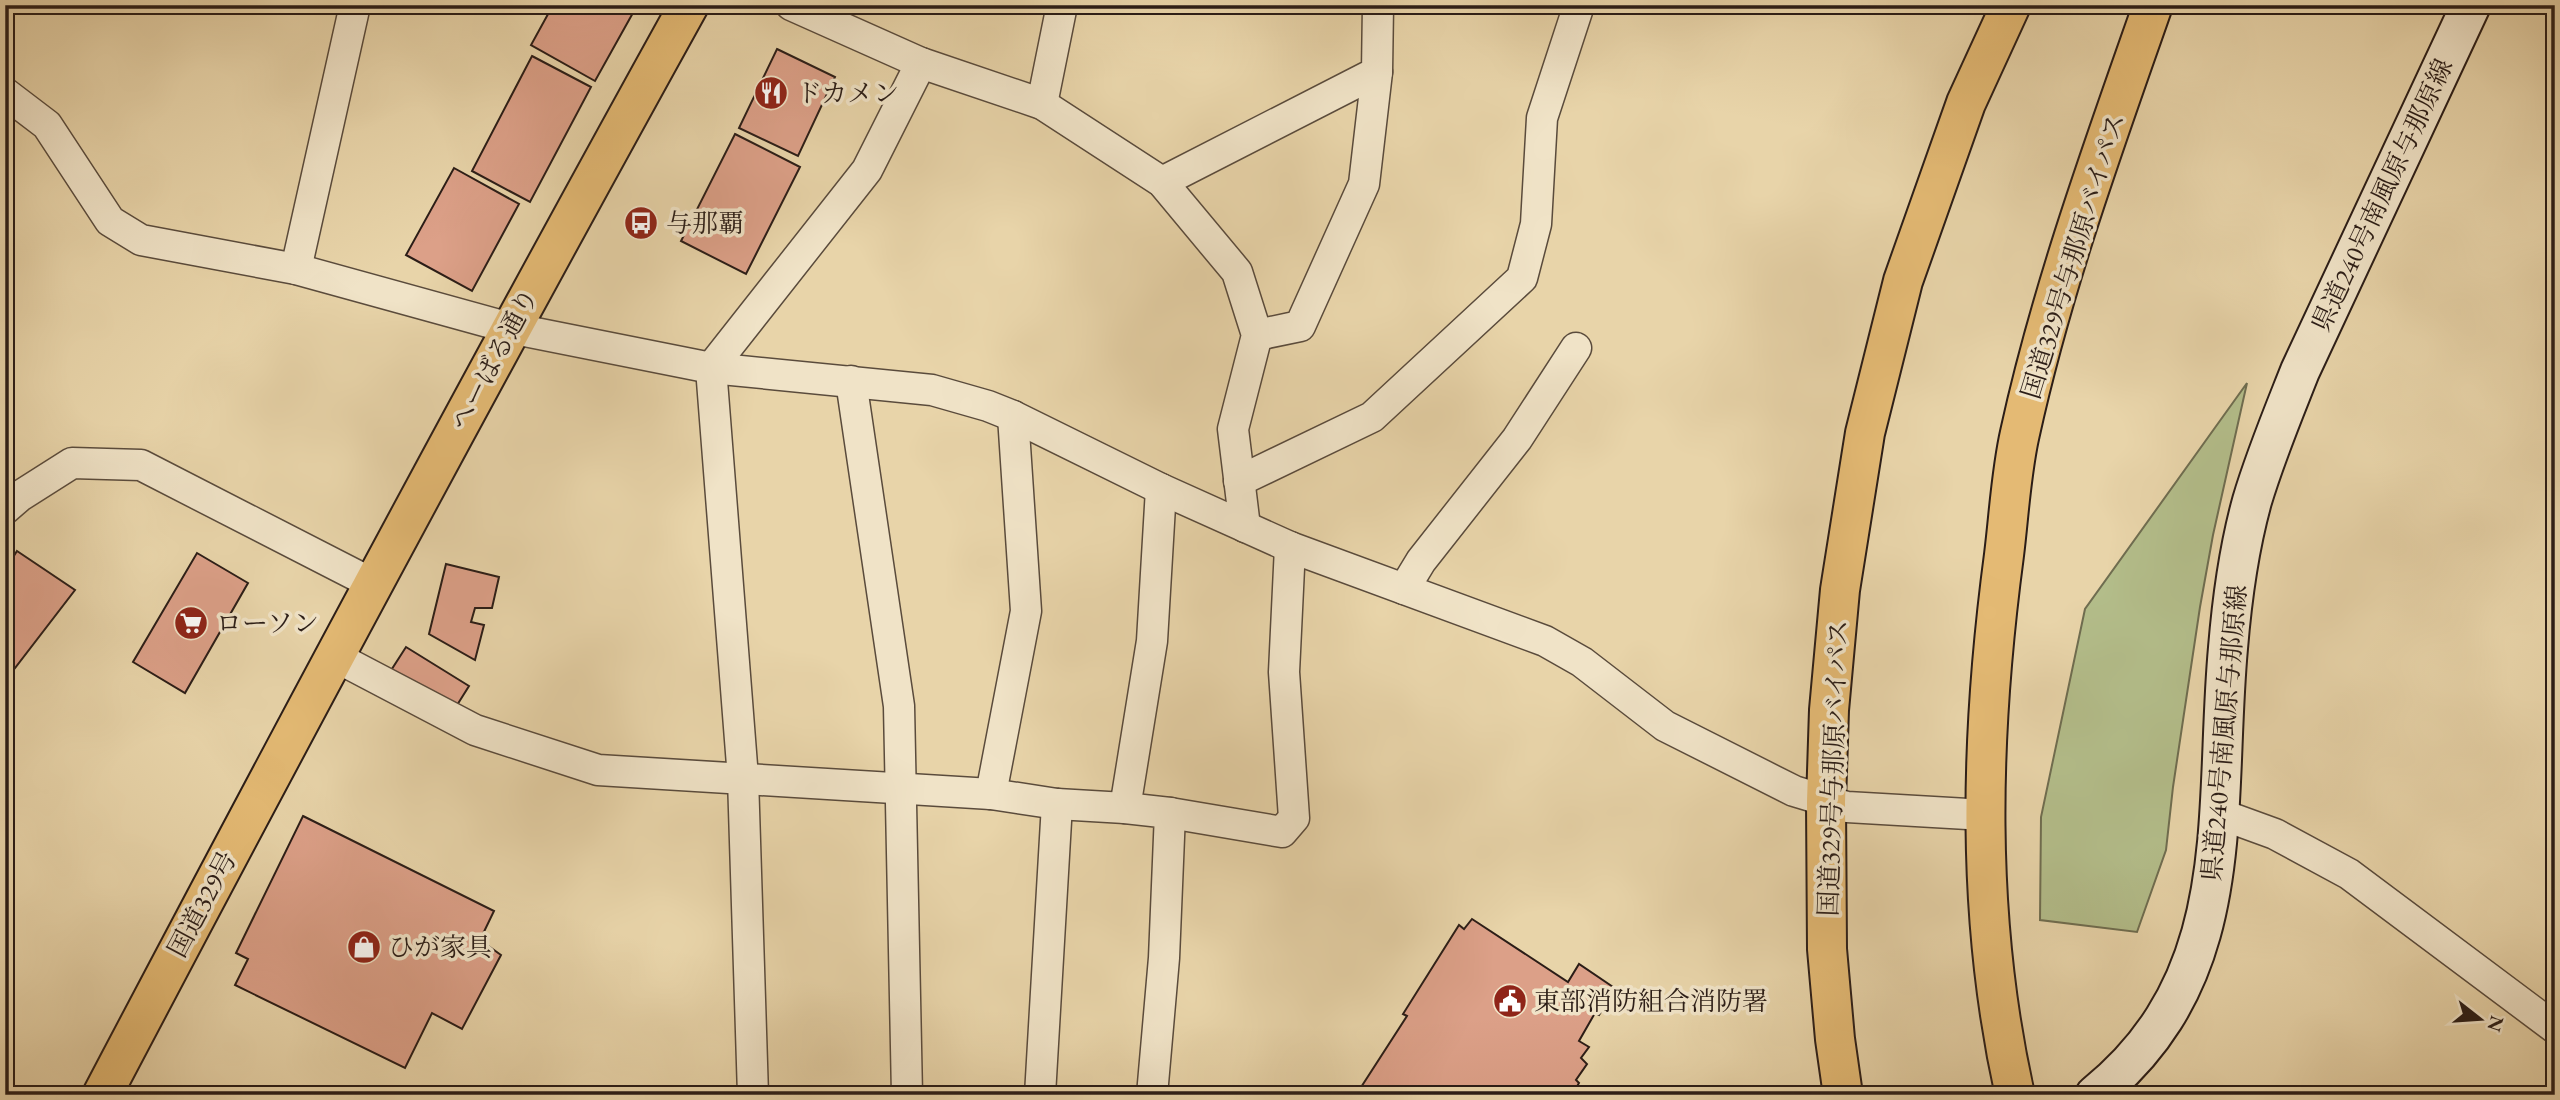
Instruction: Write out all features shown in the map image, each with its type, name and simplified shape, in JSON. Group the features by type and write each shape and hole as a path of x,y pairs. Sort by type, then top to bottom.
{"highway":[{"name":"へーばる通り","path":"303,713 510,328 689,5"},
{"name":"国道329号与那原バイパス","path":"1843,1095 1827,949 1826,802 1829,710 1840,590 1865,433 1903,281 1966,103 2011,5"},
{"name":"国道329号与那原バイパス","path":"2015,1095 1993,976 1989,935 1985,815 1991,677 1998,596 2019,435 2061,278 2153,5"},
{"name":"国道329号","path":"102,1095 303,713"}],"main road":[{"name":"県道240号南風原与那原線","path":"2095,1095 2142,1047 2182,985 2207,916 2220,814 2228,648 2238,570 2252,502 2275,433 2300,371 2471,5"}],"street":[{"path":"296,268 355,5"},
{"path":"791,5 921,63 1042,104 1162,182 1237,272 1257,335 1233,429 1245,527"},
{"path":"1042,104 1062,5"},
{"path":"1257,335 1300,326 1364,184 1377,72 1378,5"},
{"path":"1238,481 1372,417 1522,278 1536,224 1542,118 1579,5"},
{"path":"753,1095 743,778 711,368 867,170 921,63"},
{"path":"1162,182 1377,72"},
{"path":"5,93 47,125 110,221 141,240 296,268 510,328 711,368 932,390 988,406 1290,547 1545,641 1582,662 1665,726 1782,785 1847,807 1985,815"},
{"path":"1404,589 1421,561 1517,439 1576,348"},
{"path":"851,381 899,706 907,1095"},
{"path":"991,794 1026,611 1013,416"},
{"path":"5,509 20,496 72,463 141,465 373,584"},
{"path":"1125,808 1152,641 1161,489"},
{"path":"334,656 475,730 598,770 991,794 1057,804 1170,813 1282,832 1294,818 1284,672 1290,547"},
{"path":"1040,1095 1057,804"},
{"path":"1152,1095 1164,958 1170,813"},
{"path":"2220,814 2275,834 2349,874 2555,1028"}],"green space":[{"path":"2247,383 2200,607 2166,850 2137,932 2040,920 2041,817 2085,609"}],"building":[{"path":"553,5 625,5 634,11 595,81 531,45"},
{"path":"777,49 835,77 798,156 739,128"},
{"path":"532,56 591,87 530,202 472,171"},
{"path":"735,134 800,167 746,274 681,241"},
{"path":"454,168 519,204 472,291 406,255"},
{"path":"17,551 75,590 5,681 5,570"},
{"name":"ローソン","path":"197,553 248,583 185,693 133,662"},
{"path":"446,564 499,577 492,608 475,608 471,622 484,625 475,660 429,634"},
{"path":"406,647 469,686 454,710 390,672"},
{"name":"ひが家具","path":"303,816 494,911 480,940 501,955 462,1029 432,1013 405,1068 235,985 248,959 236,953"},
{"name":"東部消防組合消防署","path":"1472,919 1568,982 1579,964 1616,989 1599,1015 1595,1013 1579,1041 1589,1047 1581,1058 1587,1064 1576,1080 1579,1083 1572,1095 1356,1095 1407,1016 1403,1014 1459,925 1464,929"}],"place":[{"name":"ドカメン","path":"771,93"},
{"name":"与那覇","path":"641,223"},
{"name":"ローソン","path":"191,623"},
{"name":"ひが家具","path":"364,947"},
{"name":"東部消防組合消防署","path":"1510,1001"}]}
